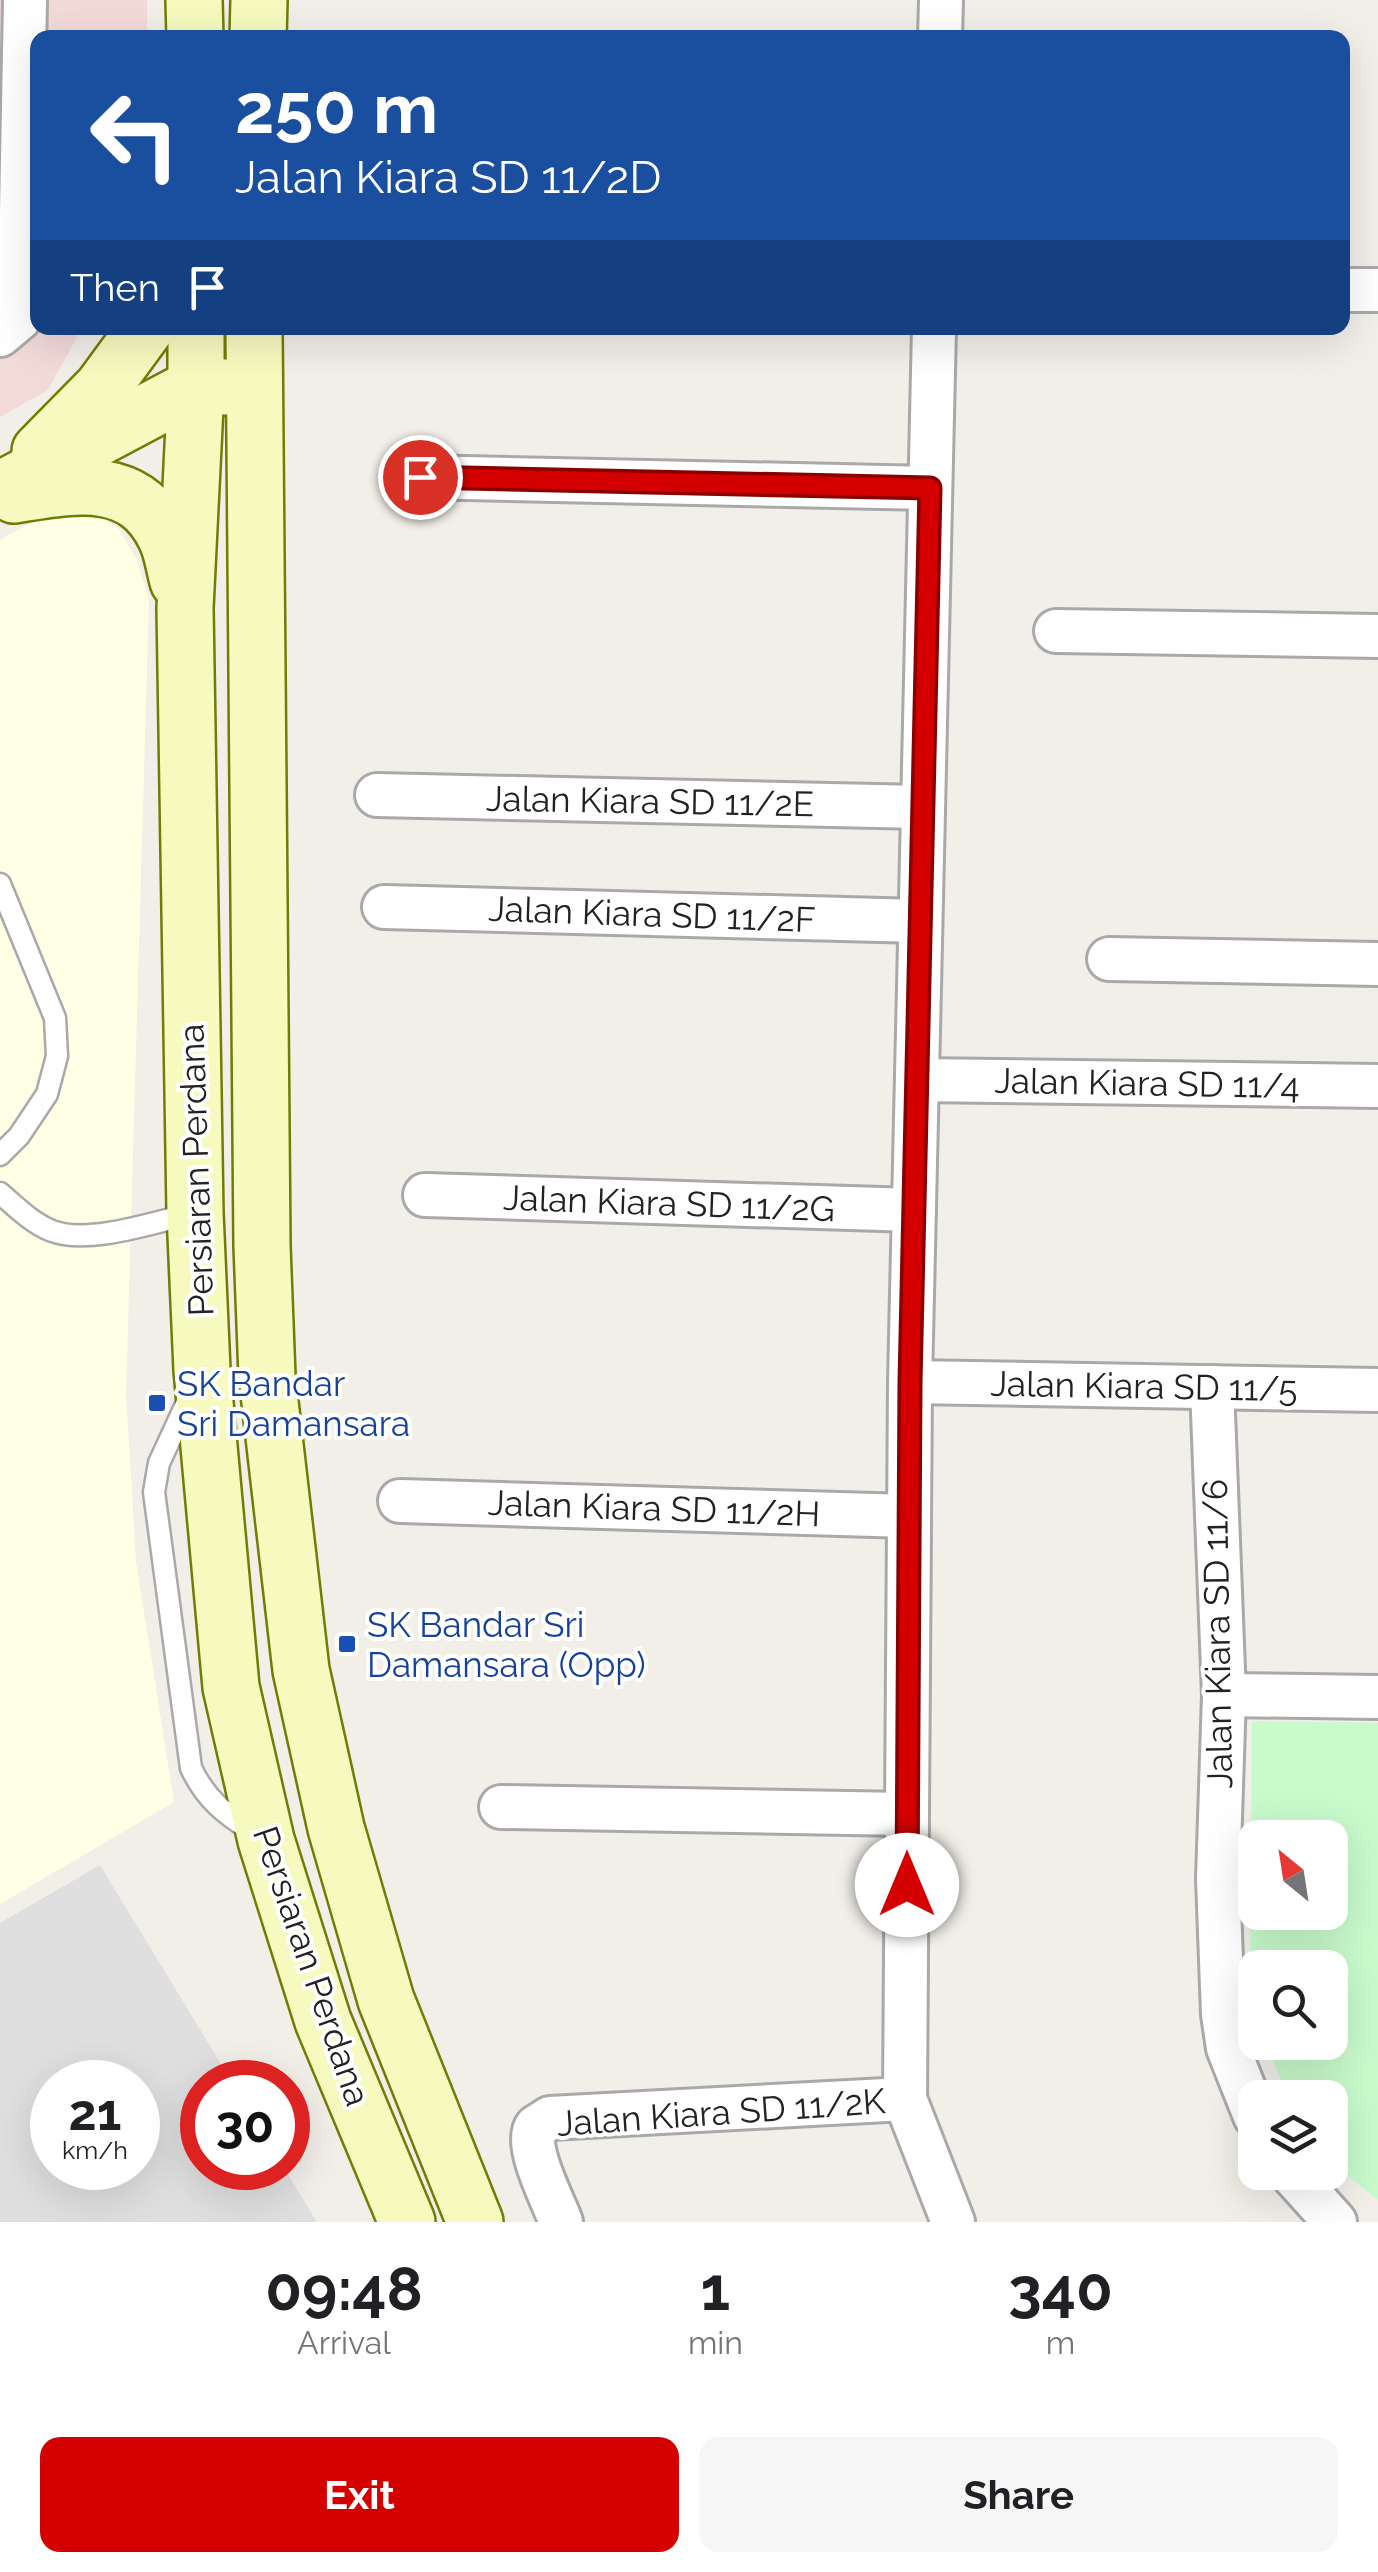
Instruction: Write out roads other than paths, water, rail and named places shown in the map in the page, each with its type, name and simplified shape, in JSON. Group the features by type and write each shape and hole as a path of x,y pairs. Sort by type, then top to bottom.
{"main road":[{"path":"194,0 195,30"},
{"path":"258,30 259,0"},
{"path":"0,491 102,388 141,335"},
{"name":"Persiaran Perdana","path":"196,335 185,608 196,1213 202,1370 231,1687 266,1840 323,2021 407,2222"},
{"name":"Persiaran Perdana","path":"254,335 266,1339 301,1670 336,1828 386,2000 475,2222"},
{"path":"0,491 196,386 253,387"},
{"path":"0,491 110,488 148,508 166,538 185,608"}],"street":[{"path":"9,327 24,0"},
{"path":"940,30 941,0"},
{"path":"1350,290 1378,290"},
{"path":"934,335 910,1382 905,2099 954,2222"},
{"path":"420,477 930,488"},
{"path":"1056,631 1378,636"},
{"name":"Jalan Kiara SD 11/2E","path":"376,796 923,807"},
{"name":"Jalan Kiara SD 11/2F","path":"384,907 920,921"},
{"path":"1109,959 1378,964"},
{"name":"Jalan Kiara SD 11/4","path":"917,1080 1378,1086"},
{"name":"Jalan Kiara SD 11/2G","path":"425,1195 914,1210"},
{"name":"Jalan Kiara SD 11/5","path":"910,1382 1378,1390"},
{"name":"Jalan Kiara SD 11/6","path":"1212,1387 1224,1695 1218,1879 1223,2014 1228,2048 1241,2080"},
{"name":"Jalan Kiara SD 11/2H","path":"400,1500 909,1516"},
{"path":"1224,1695 1378,1697"},
{"path":"501,1807 907,1814"},
{"name":"Jalan Kiara SD 11/2K","path":"561,2222 532,2138 537,2126 550,2118 905,2099"},
{"path":"1306,2190 1335,2222"}],"lane":[{"path":"0,884 56,1018 57,1056 47,1094 19,1136 0,1155"},
{"path":"0,1193 35,1222 56,1233 82,1236 196,1213"}],"place":[{"name":"SK Bandar Sri Damansara","path":"157,1403"},
{"name":"SK Bandar Sri Damansara (Opp)","path":"347,1644"}]}
